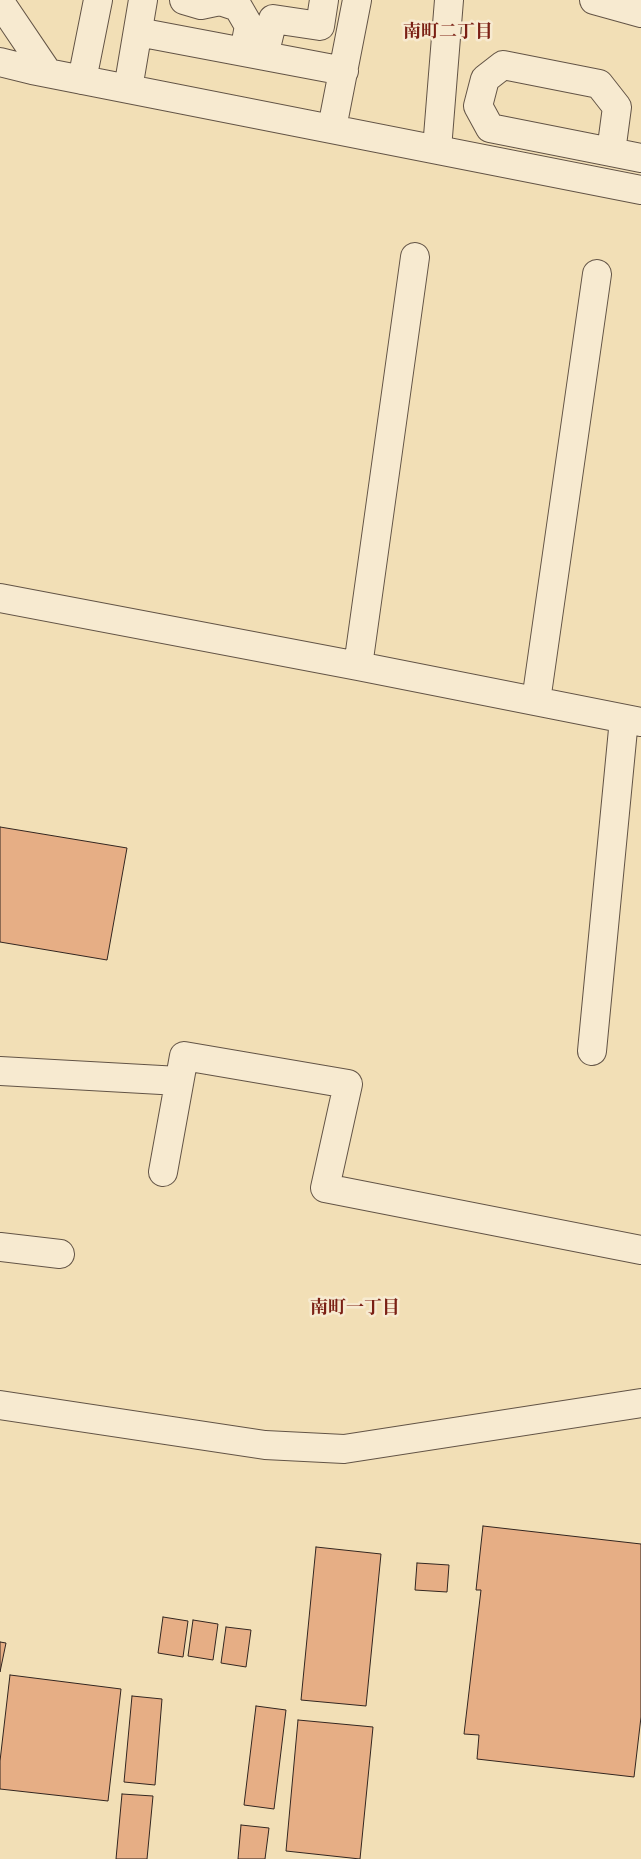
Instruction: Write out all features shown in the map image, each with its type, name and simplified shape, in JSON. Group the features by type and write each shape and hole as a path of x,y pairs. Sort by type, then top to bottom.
{"street":[{"path":"82,80 98,0"},
{"path":"128,88 143,0"},
{"path":"184,0 201,5 220,2 238,7 249,26 254,54"},
{"path":"254,54 273,19 320,26 324,0"},
{"path":"332,128 357,0"},
{"path":"437,149 449,0"},
{"path":"594,0 641,13"},
{"path":"0,2 48,73"},
{"path":"138,32 344,71"},
{"path":"0,62 82,80 641,190"},
{"path":"611,152 617,107 599,84 503,65 485,78 478,106 490,128 641,158"},
{"path":"358,666 415,257"},
{"path":"536,702 597,274"},
{"path":"0,598 632,720 592,1051"},
{"path":"164,1172 184,1056 348,1084 325,1188 641,1250"},
{"path":"0,1071 180,1081"},
{"path":"0,1247 60,1254"},
{"path":"0,1405 266,1445 344,1449 641,1403"}],"building":[{"path":"0,827 127,848 107,960 0,942"},
{"path":"483,1526 641,1544 641,1717 634,1777 477,1759 479,1735 464,1734 481,1590 476,1590"},
{"path":"316,1547 381,1554 366,1706 301,1700"},
{"path":"417,1563 449,1565 447,1592 415,1590"},
{"path":"163,1617 188,1621 183,1657 158,1653"},
{"path":"193,1620 218,1624 213,1660 188,1656"},
{"path":"226,1627 251,1630 246,1667 221,1663"},
{"path":"0,1642 6,1643 0,1672"},
{"path":"10,1675 121,1689 108,1801 0,1789 0,1761"},
{"path":"132,1696 162,1699 155,1785 124,1782"},
{"path":"256,1706 286,1710 274,1809 244,1805"},
{"path":"298,1720 373,1727 360,1859 286,1851"},
{"path":"122,1794 153,1796 147,1859 116,1859"},
{"path":"241,1825 269,1828 265,1859 238,1859"}],"district":[{"name":"南町二丁目","path":"448,33"},
{"name":"南町一丁目","path":"355,1309"}]}
